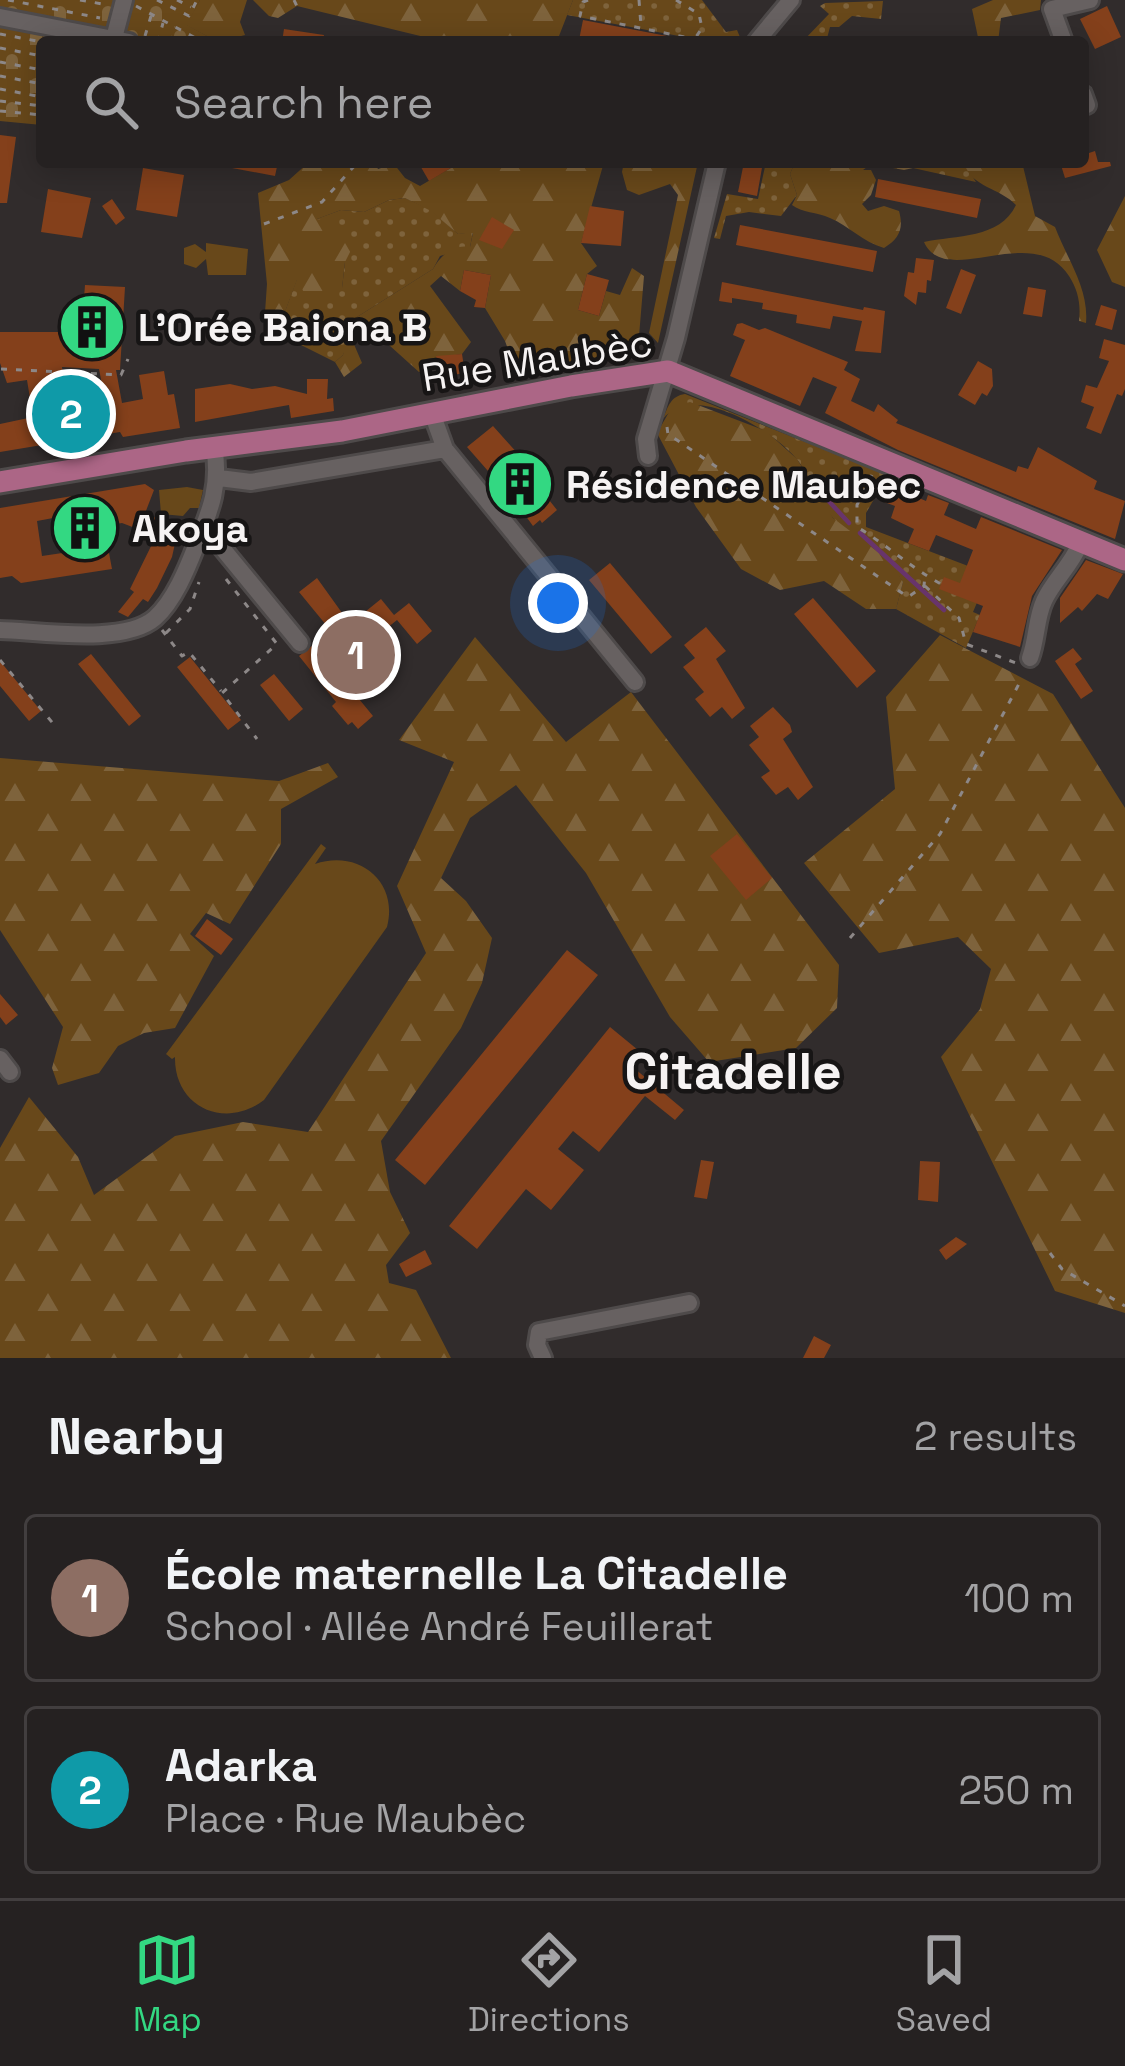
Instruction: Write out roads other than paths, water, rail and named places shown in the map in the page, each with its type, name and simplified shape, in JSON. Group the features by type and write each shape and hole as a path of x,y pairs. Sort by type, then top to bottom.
{"main road":[{"name":"Rue Maubèc","path":"0,482 342,431 668,371 1080,544 1123,553"}],"street":[{"path":"761,36 790,0"},
{"path":"1062,36 1052,9 1090,0"},
{"path":"0,17 120,22"},
{"path":"648,456 646,439 668,371 716,168"},
{"path":"432,412 445,448 635,682"},
{"path":"0,630 118,633 153,619 180,580 204,526 219,478 214,447"},
{"path":"219,478 251,482 445,448"},
{"path":"204,526 300,643"},
{"path":"1026,662 1044,601 1065,576 1080,544"},
{"path":"543,1358 538,1332 689,1303"}],"waterway":[{"path":"824,496 849,523"},
{"path":"860,533 944,610"}],"place":[{"name":"L'Orée Baiona B","path":"92,327"},
{"name":"Adarka","path":"71,414"},
{"name":"Résidence Maubec","path":"520,484"},
{"name":"Akoya","path":"85,528"},
{"name":"École maternelle La Citadelle","path":"356,655"}],"district":[{"name":"Citadelle","path":"733,1071"}]}
